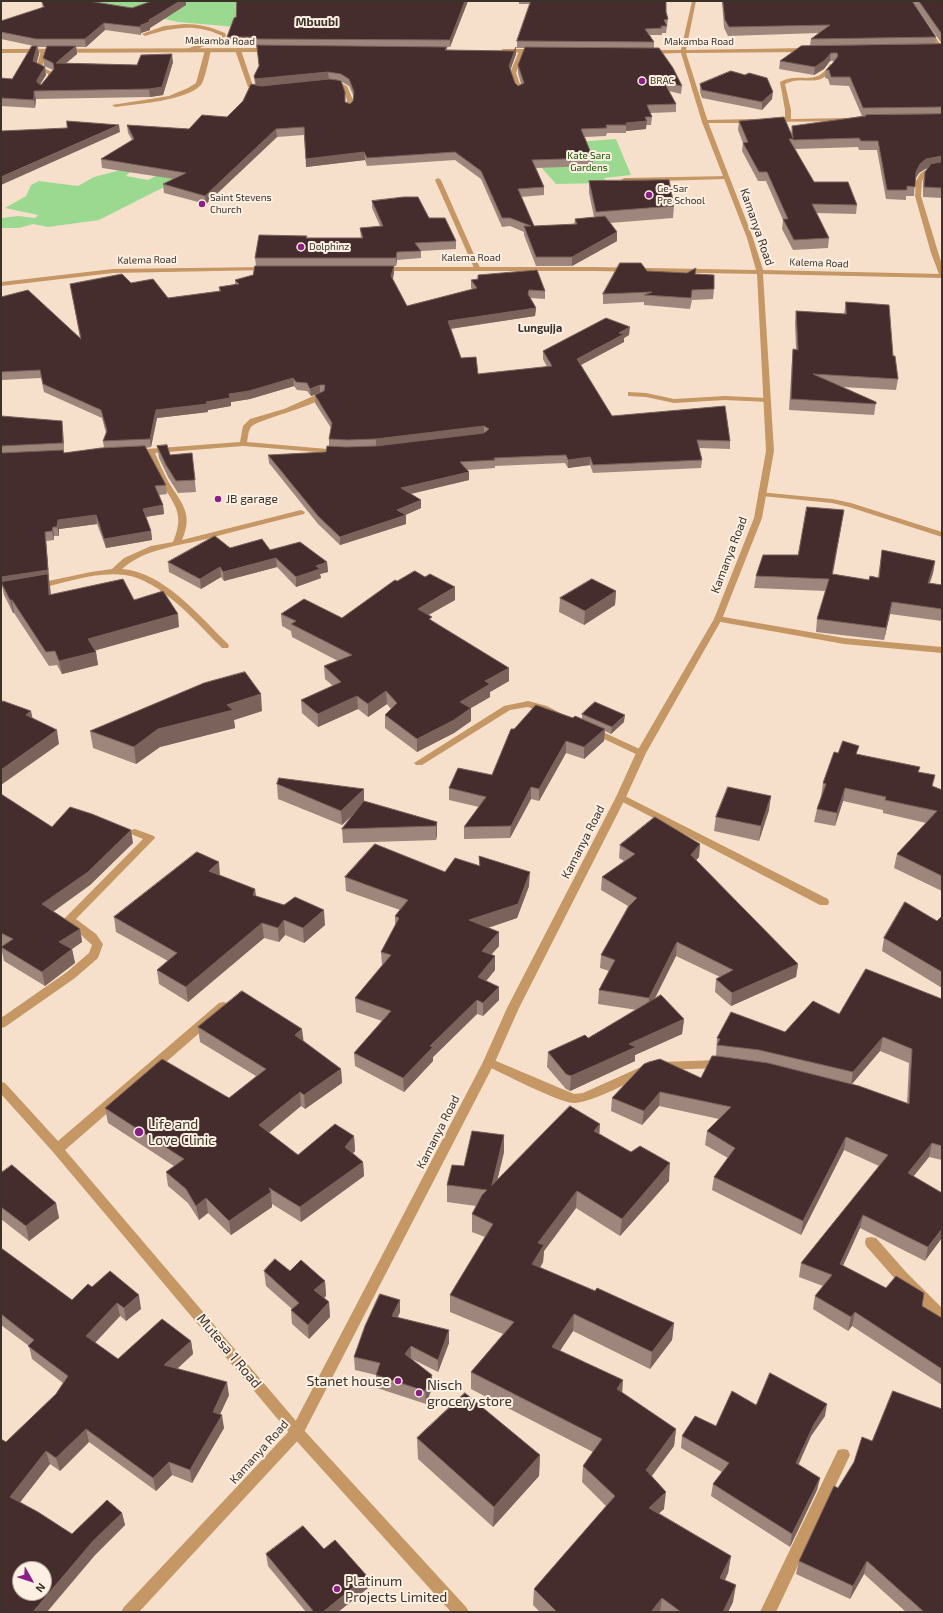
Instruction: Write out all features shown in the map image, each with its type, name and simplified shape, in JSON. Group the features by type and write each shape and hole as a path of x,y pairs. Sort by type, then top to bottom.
{"street":[{"name":"Kamanya Road","path":"129,1612 297,1432 489,1062 513,1008 621,797 641,753 718,619 758,518 770,451 760,272 750,238 705,122 683,52 694,1"},
{"path":"923,22 941,49"},
{"path":"145,34 164,27 175,25 200,27 223,34 223,36 217,40 191,49"},
{"name":"Makamba Road","path":"1,51 191,49 278,50"},
{"path":"933,49 941,49"},
{"path":"115,105 173,96 195,88 199,84 208,50"},
{"path":"238,50 251,87 256,89 269,89"},
{"name":"Makamba Road","path":"644,52 816,50"},
{"path":"42,90 52,77 51,73 39,68 44,51"},
{"path":"499,51 545,51"},
{"path":"519,90 513,73 522,51"},
{"path":"788,121 788,110 782,83 787,80 825,76 833,63"},
{"path":"322,84 339,84 345,86 350,100 349,109"},
{"path":"765,121 856,120"},
{"path":"705,122 758,121"},
{"path":"942,168 927,171 922,175 919,181 918,196 934,253 942,275"},
{"path":"624,180 726,177"},
{"path":"438,180 477,268"},
{"name":"Kalema Road","path":"375,269 477,268 942,275"},
{"name":"Kalema Road","path":"1,284 113,271 273,269"},
{"path":"631,394 646,395 674,401 725,398 767,400"},
{"path":"243,444 247,426 253,421 262,417 287,411 321,396"},
{"path":"127,452 243,444 347,452"},
{"path":"150,451 165,482 181,505 184,518 182,532 176,544"},
{"path":"762,494 838,503 866,509 942,535"},
{"path":"114,572 127,560 154,548 176,544 301,512"},
{"path":"29,587 114,572 132,573 161,586 225,646"},
{"path":"718,619 844,641 942,650"},
{"path":"419,763 512,706 528,704 544,708 565,718"},
{"path":"585,727 641,753"},
{"path":"621,797 824,902"},
{"path":"1,1024 71,975 94,955 98,944 92,937 69,919 150,838 136,832"},
{"path":"57,1149 223,1006"},
{"path":"489,1062 563,1096 574,1099 585,1097 651,1068 708,1064 730,1066"},
{"name":"Mutesa 1 Road","path":"1,1086 57,1149 297,1432 461,1612"},
{"path":"871,1242 901,1276 942,1317"},
{"path":"768,1612 843,1455"}],"green space":[{"path":"91,1 241,1 235,27 178,22 91,3"},
{"name":"Kate Sara Gardens","path":"616,139 631,175 604,178 607,183 556,184 530,155 564,143"},
{"path":"136,166 126,176 148,180 165,171 178,174 176,181 99,220 48,227 33,224 19,228 1,228 1,218 18,216 35,218 38,215 5,208 26,196 31,185 39,181 78,186 94,177"}],"building":[{"path":"42,1 88,1 132,8 152,1 180,1 140,27 104,23 85,39 36,39 1,32 1,21 44,7"},
{"path":"237,1 465,1 450,40 256,39 255,37 227,37 234,18 236,17"},
{"path":"531,1 666,1 666,12 668,19 664,20 667,26 661,26 662,28 645,29 654,42 517,41"},
{"path":"723,1 912,1 936,37 811,39 830,25 729,27 725,20"},
{"path":"919,1 942,1 942,34"},
{"path":"942,44 942,107 863,108 850,77 831,77 829,70 826,70 838,56 837,53 831,53 825,60 815,67 780,61 801,46"},
{"path":"257,45 447,47 445,50 514,51 516,47 509,66 515,83 518,86 524,83 518,65 525,47 659,48 673,68 682,86 664,82 676,104 647,105 652,117 645,117 647,121 626,123 627,125 606,125 607,128 581,129 593,158 532,160 544,187 518,189 534,226 577,224 575,219 605,216 617,232 572,257 536,257 524,226 531,226 510,218 502,218 481,171 455,152 367,158 364,152 306,159 304,127 276,129 205,196 163,184 186,173 101,159 134,139 127,125 189,129 202,115 227,117 243,101 251,84 261,86 329,79 337,80 341,81 345,92 345,102 350,104 353,101 354,92 349,79 341,74 328,72 255,79 254,76 259,66"},
{"path":"32,46 37,46 33,61 45,67 37,80 37,82 41,85 54,69 53,63 43,58 47,46 76,46 56,63 137,65 141,55 172,54 162,87 149,89 34,91 34,100 1,98 1,78 12,79"},
{"path":"731,71 745,75 749,73 767,78 773,92 762,102 702,90 700,84"},
{"path":"942,114 942,156 926,159 920,164 916,172 915,187 907,186 907,190 887,190 878,141 861,141 859,138 789,139 814,182 848,182 857,205 812,204 829,238 794,240 783,219 788,219 767,172 759,172 743,143 748,142 739,121 784,117 793,138 792,126 866,115"},
{"path":"67,121 119,125 1,177 1,131 67,128"},
{"path":"942,162 942,188 924,187 925,172 931,164"},
{"path":"669,180 674,206 596,212 589,181"},
{"path":"404,197 418,197 429,218 445,218 456,241 415,243 421,251 397,252 396,258 255,258 259,235 307,236 306,238 363,238 360,228 383,226 372,201"},
{"path":"620,263 641,263 647,271 687,273 696,268 695,274 714,275 714,289 692,290 691,298 644,295 652,292 603,294"},
{"path":"255,266 394,266 391,276 407,306 477,288 471,280 478,279 478,275 537,270 545,291 529,290 528,294 536,308 448,321 461,358 476,357 478,374 552,366 543,351 606,318 630,327 619,333 624,334 577,359 612,416 725,406 730,441 697,440 702,460 593,465 590,457 568,460 566,455 494,458 495,460 460,462 469,472 401,488 421,500 397,510 406,515 340,537 318,516 268,455 326,452 327,446 376,446 484,433 489,429 484,426 376,439 329,439 332,423 315,395 324,391 325,385 320,385 310,389 307,383 296,382 293,378 249,391 229,394 230,398 206,402 207,404 156,410 150,439 103,441 107,431 101,410 43,384 40,370 1,372 1,297 28,290 81,339 70,284 122,274 131,283 153,279 168,298 221,291 219,287 239,284 235,280 253,275"},
{"path":"846,302 889,305 893,356 895,356 898,379 813,374 876,402 876,404 791,399 793,349 798,350 796,311 846,314"},
{"path":"1,416 62,421 63,443 1,446"},
{"path":"167,445 170,455 192,453 195,480 176,481 157,446"},
{"path":"145,446 166,485 155,486 163,505 143,509 151,531 104,539 96,515 58,520 57,527 53,527 52,531 45,532 48,570 1,577 1,453 63,450 64,453 101,448"},
{"path":"807,507 844,510 832,574 869,580 870,576 879,578 882,550 935,561 928,583 942,585 942,609 892,602 886,628 817,619 829,579 756,576 763,555 798,555"},
{"path":"215,536 230,548 262,539 270,550 300,542 327,562 316,566 320,569 296,577 276,558 223,572 220,567 200,579 168,562"},
{"path":"415,571 425,577 430,574 455,587 418,609 432,617 429,619 509,668 485,681 490,684 460,702 471,708 454,720 417,739 385,715 397,703 386,691 368,704 357,696 318,714 301,700 341,682 324,666 352,655 291,624 296,621 281,614 304,599 342,618 395,580 397,581"},
{"path":"48,574 49,595 123,579 134,600 163,591 178,614 88,639 96,652 59,661 55,651 46,652 12,600 10,600 1,582"},
{"path":"592,579 616,591 585,611 560,598"},
{"path":"245,672 261,694 227,705 233,710 158,729 134,747 90,731 204,683"},
{"path":"3,701 31,711 26,715 57,730 1,770 1,703"},
{"path":"595,702 625,715 612,727 582,714"},
{"path":"536,705 573,718 575,716 605,729 584,747 566,741 539,789 531,787 511,826 464,827 486,797 449,788 458,768 492,775 511,729 514,729"},
{"path":"843,741 859,746 856,754 920,767 918,772 935,775 932,786 942,790 942,876 897,854 937,811 885,800 886,797 845,788 837,813 817,809 826,784 823,783 834,752 838,753"},
{"path":"279,778 364,789 341,811 277,784"},
{"path":"728,787 771,796 761,826 716,817"},
{"path":"1,794 52,827 70,807 92,814 131,830 88,872 42,904 80,929 59,942 72,949 42,972 1,947 13,939 1,933"},
{"path":"364,801 437,822 436,826 342,829"},
{"path":"655,817 700,844 691,855 798,964 732,993 716,979 733,970 677,942 649,998 599,990 615,960 601,955 629,906 637,898 602,877 635,854 620,845"},
{"path":"375,844 445,872 455,858 480,866 479,856 530,872 518,904 469,920 499,932 482,951 495,956 478,977 499,987 483,1003 477,1000 430,1046 433,1047 403,1078 354,1053 391,1011 355,998 391,955 381,952 399,918 395,916 408,900 345,877"},
{"path":"197,852 219,862 209,871 255,889 253,895 284,905 295,897 324,910 303,928 284,920 278,928 262,923 186,987 157,970 177,953 114,917"},
{"path":"905,902 937,921 942,916 942,972 884,938"},
{"path":"866,969 942,999 942,1146 932,1143 908,1173 942,1193 942,1229 928,1247 863,1215 840,1264 886,1288 896,1276 924,1293 922,1306 942,1318 942,1369 855,1312 851,1317 815,1296 832,1275 801,1263 888,1155 846,1137 803,1221 714,1177 735,1148 707,1131 731,1107 660,1092 644,1111 612,1098 644,1064 649,1062 660,1059 701,1078 712,1056 717,1056 768,1063 859,1086 909,1104 912,1049 883,1037 853,1072 759,1050 717,1045 720,1039 717,1038 731,1012 785,1032 813,1001 839,1014"},
{"path":"242,991 302,1029 295,1035 341,1069 304,1095 300,1092 259,1125 298,1155 335,1124 354,1136 345,1147 363,1162 300,1207 269,1188 271,1192 229,1221 206,1198 196,1206 186,1189 166,1172 184,1159 105,1108 162,1059 229,1098 266,1069 198,1027"},
{"path":"661,995 684,1019 629,1044 636,1047 571,1076 566,1074 548,1052 585,1035 588,1038"},
{"path":"570,1106 600,1124 594,1131 631,1152 640,1146 670,1163 622,1219 577,1191 538,1243 544,1245 532,1264 595,1291 597,1288 674,1323 652,1352 574,1314 552,1347 623,1380 617,1389 676,1429 646,1470 666,1492 649,1508 731,1556 720,1578 736,1585 723,1612 681,1612 662,1598 651,1612 557,1612 534,1589 615,1496 583,1466 602,1439 471,1372 514,1322 450,1295 493,1224 472,1214 482,1195 487,1190 447,1185 452,1165 464,1166 472,1131 504,1135 492,1185"},
{"path":"12,1165 56,1203 26,1226 1,1207 1,1173"},
{"path":"1,1248 72,1300 88,1284 92,1287 110,1271 139,1295 124,1308 117,1303 86,1336 118,1359 162,1319 191,1341 164,1365 227,1382 213,1412 222,1415 190,1470 169,1462 153,1478 86,1429 56,1458 46,1451 10,1497 38,1512 72,1534 107,1500 122,1513 93,1541 52,1590 52,1561 12,1561 12,1601 42,1601 33,1612 1,1612 1,1439 6,1442 56,1394 68,1376 28,1346 34,1340 1,1314"},
{"path":"275,1259 290,1271 301,1260 325,1281 314,1290 329,1302 308,1325 291,1310 299,1303 264,1271"},
{"path":"380,1294 400,1300 392,1316 449,1330 438,1360 411,1346 405,1354 432,1375 425,1391 376,1375 380,1363 354,1357 365,1326"},
{"path":"770,1373 827,1404 814,1424 796,1463 820,1478 792,1534 713,1484 729,1463 682,1436 695,1416 716,1426 732,1391 756,1405"},
{"path":"893,1391 942,1409 942,1610 940,1612 924,1612 867,1561 853,1586 799,1561 834,1486 838,1488 854,1462 862,1437 872,1441"},
{"path":"465,1393 540,1455 494,1507 417,1438"},
{"path":"303,1526 324,1549 335,1540 367,1576 323,1612 314,1612 266,1554"}],"place":[{"name":"BRAC","path":"642,81"},
{"name":"Ge-Sar Pre School","path":"649,195"},
{"name":"Saint Stevens Church","path":"202,204"},
{"name":"Dolphinz","path":"301,247"},
{"name":"JB garage","path":"218,499"},
{"name":"Life and Love Clinic","path":"139,1132"},
{"name":"Stanet house","path":"398,1381"},
{"name":"Nisch grocery store","path":"419,1393"},
{"name":"Platinum Projects Limited","path":"337,1589"}],"district":[{"name":"Mbuubi","path":"317,22"},
{"name":"Lungujja","path":"540,328"}]}
